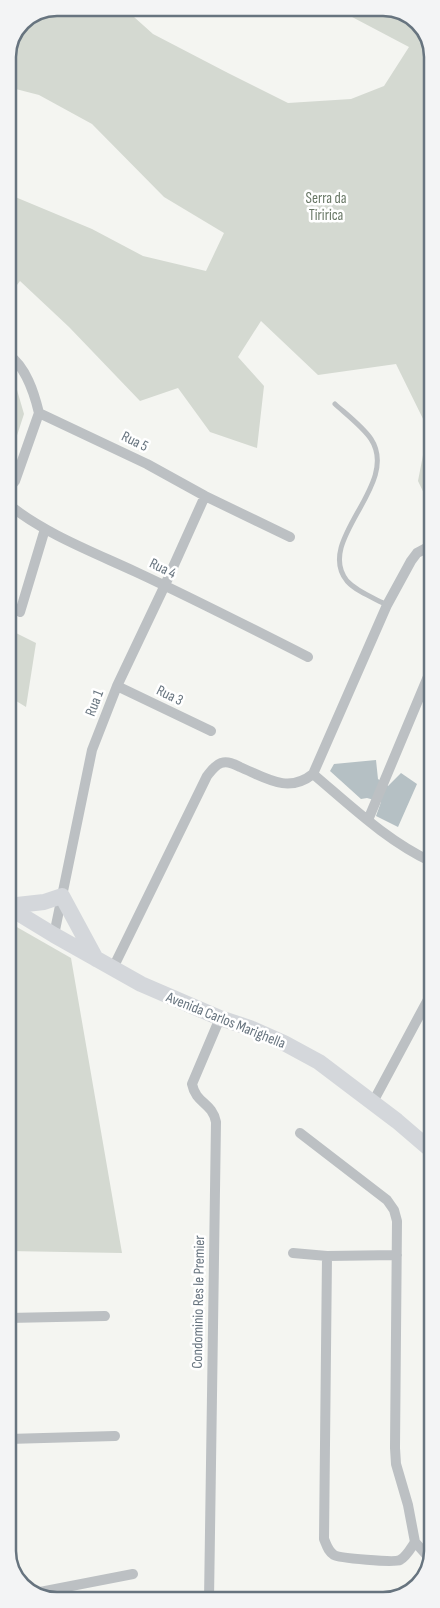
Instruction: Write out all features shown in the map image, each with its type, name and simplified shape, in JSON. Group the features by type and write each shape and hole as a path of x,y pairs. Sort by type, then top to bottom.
{"main road":[{"path":"16,905 44,902 62,896 96,959"},
{"name":"Avenida Carlos Marighella","path":"16,911 54,935 141,984 220,1018 250,1028 284,1043 318,1062 373,1102 424,1144"}],"street":[{"path":"16,362 27,377 35,394 39,413 16,478"},
{"name":"Rua 5","path":"39,413 147,464 204,496 290,537"},
{"name":"Rua 1","path":"54,935 92,750 117,686 165,586 204,496"},
{"name":"Rua 4","path":"16,510 45,529 308,657"},
{"path":"20,612 45,529"},
{"path":"113,968 207,776 214,767 221,763 231,763 278,784 292,784 305,781 314,774 387,604 410,561 417,553 424,549"},
{"name":"Rua 3","path":"117,686 210,731"},
{"path":"368,820 424,686"},
{"path":"314,774 368,820 404,846 424,857"},
{"path":"373,1102 424,1007"},
{"name":"Condominio Res le Premier","path":"209,1592 216,1122 210,1107 194,1093 192,1084 220,1018"},
{"path":"300,1133 387,1200 394,1210 397,1221 396,1464 408,1505 414,1542 424,1552"},
{"path":"293,1253 327,1256 397,1255"},
{"path":"327,1256 324,1539 328,1551 336,1557 388,1561 400,1560 414,1542"},
{"path":"16,1318 105,1316"},
{"path":"16,1438 115,1436"},
{"path":"48,1591 134,1574"}],"lane":[{"path":"335,404 371,439 376,452 378,466 372,485 343,542 340,557 341,571 348,582 358,590 387,604"}],"green space":[{"name":"Serra da Tiririca","path":"133,16 153,34 288,103 351,99 384,86 409,47 350,16 386,16 399,19 410,26 422,44 424,57 424,421 396,364 318,375 261,321 238,357 264,386 257,448 210,432 178,388 140,401 69,327 20,281 16,286 16,197 92,229 143,256 206,271 224,233 164,197 92,124 39,95 16,89 17,49 19,41 28,28 41,19 49,17"},
{"path":"16,386 24,414 16,438"},
{"name":"Serra da Tiririca","path":"424,450 424,493 418,481"},
{"path":"16,633 36,643 26,707 16,701"},
{"path":"16,927 71,958 122,1253 16,1251"}],"shaded area":[{"path":"376,760 378,779 388,786 401,773 417,784 398,827 376,816 381,802 367,798 361,799 330,771 334,764"}]}
